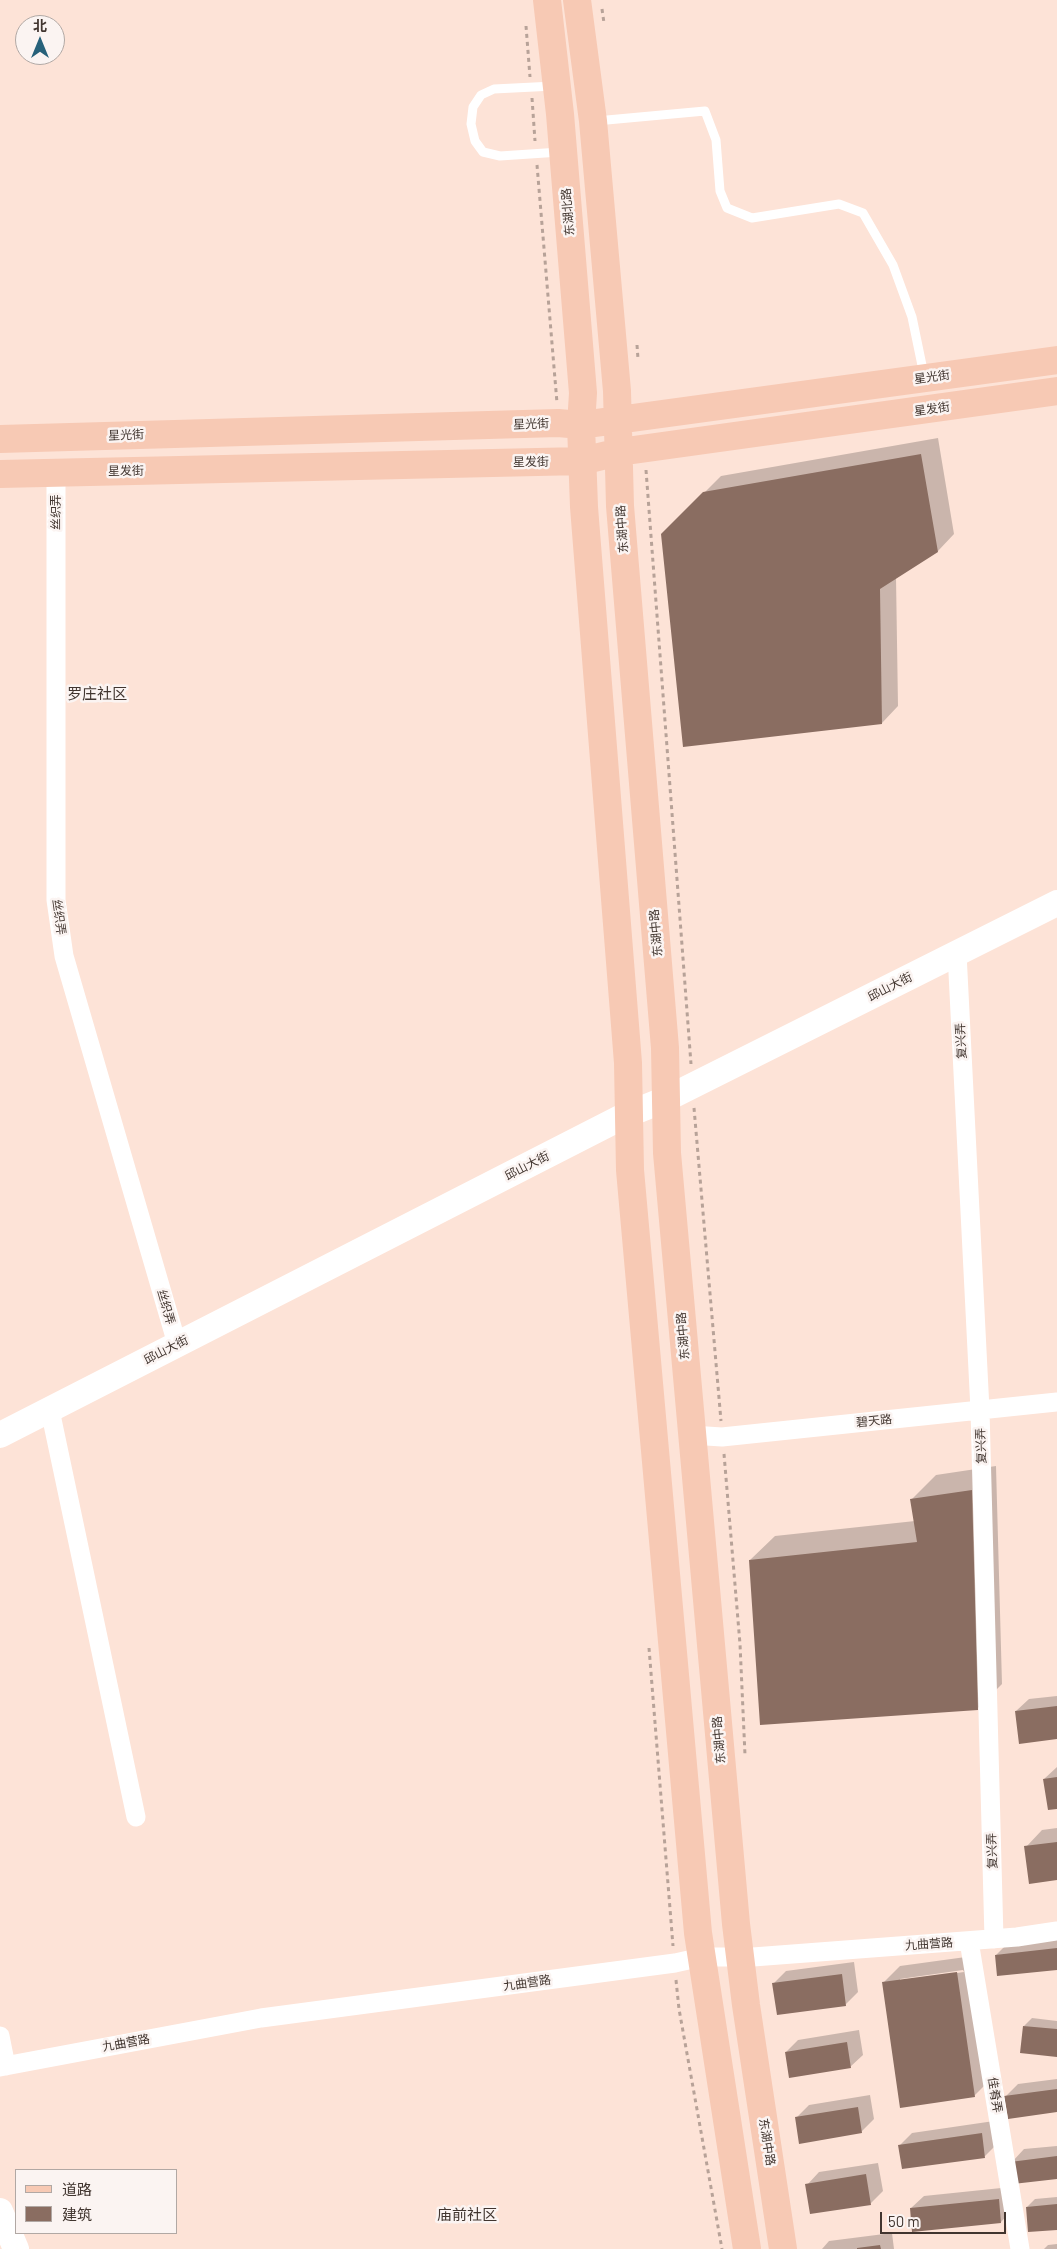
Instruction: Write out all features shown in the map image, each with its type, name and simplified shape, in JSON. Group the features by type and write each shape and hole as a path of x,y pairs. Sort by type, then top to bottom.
{"main road":[{"name":"东湖北路","path":"547,0 564,152 583,393 581,425"},
{"path":"577,0 594,121 619,421"},
{"name":"星光街","path":"0,439 558,423 581,425 1057,360"},
{"name":"星发街","path":"0,474 582,460 632,450 1057,391"},
{"name":"东湖中路","path":"619,421 632,450 620,506 665,1048 666,1154 691,1435 740,1957 783,2249"},
{"path":"581,425 582,460 628,1063 616,1120 630,1170 702,1957 747,2249"},
{"name":"邱山大街","path":"0,1435 616,1120 666,1099 1057,903"},
{"path":"0,2211 16,2249"}],"street":[{"name":"丝织弄","path":"56,473 56,900 64,956 177,1344"},
{"name":"复兴弄","path":"957,953 980,1410 994,1939"},
{"name":"碧天路","path":"691,1435 722,1437 1057,1402"},
{"path":"50,1410 136,1817"},
{"name":"九曲营路","path":"3,2066 261,2018 675,1963 702,1957 740,1957 969,1941 1057,1931"},
{"name":"佳肴弄","path":"969,1941 1020,2249"},
{"path":"0,2036 3,2066"}],"lane":[{"path":"557,86 494,90 481,95 473,108 471,124 475,141 483,152 500,156 564,152"},
{"path":"594,121 704,111 716,140 720,191 727,208 752,218 839,204 863,214 893,266 912,317 925,378"}],"path":[{"path":"601,0 604,26"},
{"path":"636,342 638,361"},
{"path":"632,450 692,1086 740,1644 745,1762"}],"building":[{"path":"921,454 938,552 880,589 882,724 683,747 661,534 703,492"},
{"path":"972,1490 978,1710 760,1725 749,1560 917,1542 910,1499"},
{"path":"1057,1706 1057,1739 1019,1744 1015,1711"},
{"path":"1057,1777 1057,1809 1048,1810 1043,1779"},
{"path":"1057,1842 1057,1880 1029,1884 1024,1846"},
{"path":"1057,1948 1057,1970 997,1976 995,1955"},
{"path":"957,1972 975,2097 900,2108 882,1982"},
{"path":"842,1974 846,2006 777,2015 772,1983"},
{"path":"1023,2026 1057,2029 1057,2057 1020,2053"},
{"path":"847,2042 851,2068 789,2078 785,2052"},
{"path":"1057,2089 1057,2112 1008,2119 1004,2096"},
{"path":"858,2107 862,2133 799,2144 795,2117"},
{"path":"982,2133 985,2158 902,2169 898,2145"},
{"path":"1057,2156 1057,2179 1013,2184 1010,2162"},
{"path":"866,2174 871,2205 810,2214 805,2184"},
{"path":"999,2199 1001,2223 912,2232 910,2208"},
{"path":"1057,2204 1057,2230 1028,2232 1026,2207"},
{"path":"880,2245 881,2249 857,2249 857,2248"}],"district":[{"name":"罗庄社区","path":"97,694"},
{"name":"庙前社区","path":"467,2215"}]}
